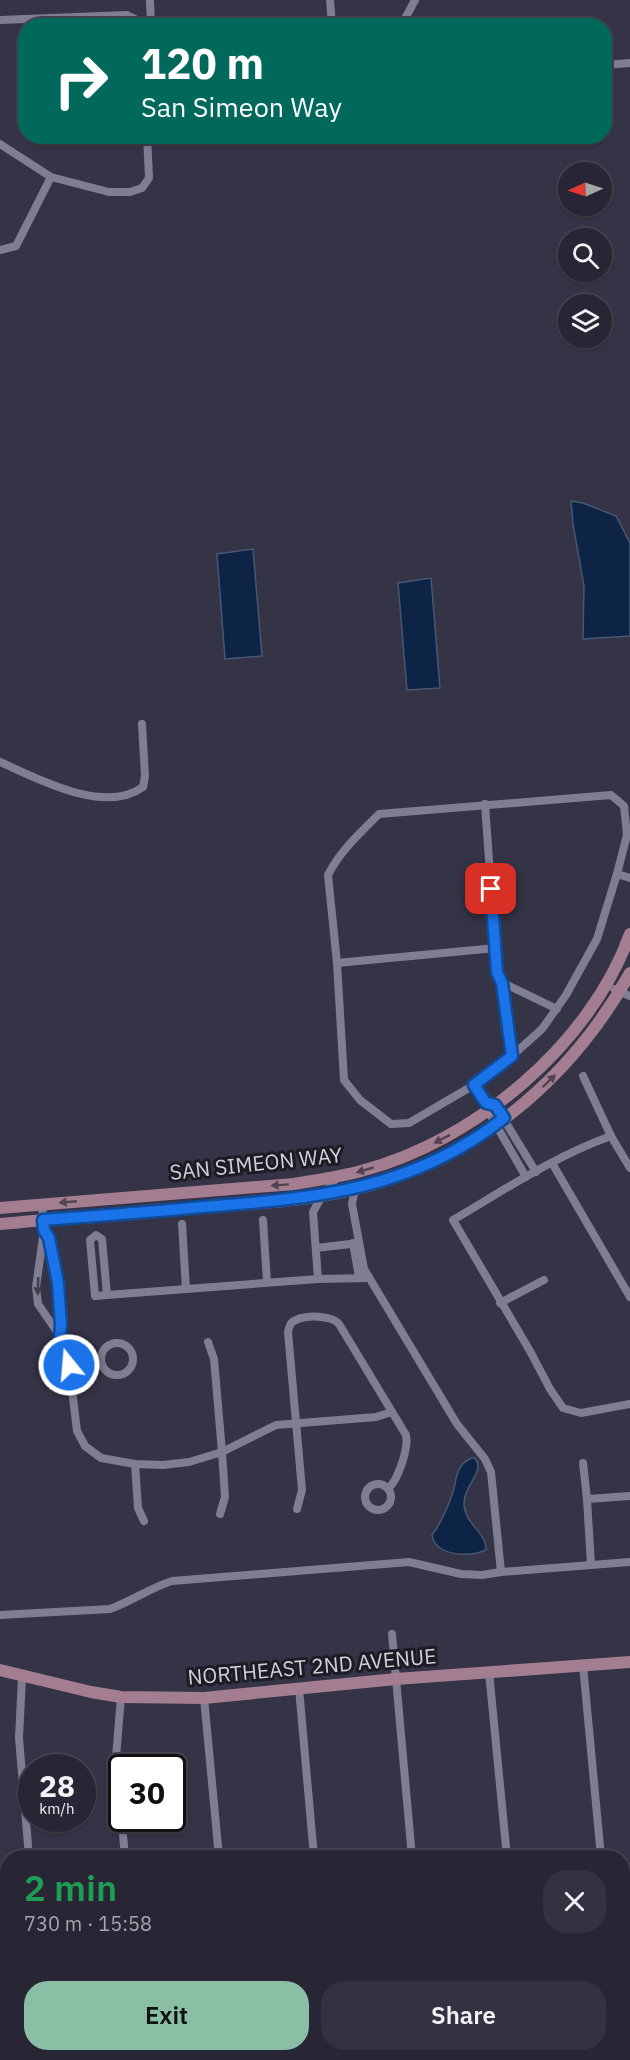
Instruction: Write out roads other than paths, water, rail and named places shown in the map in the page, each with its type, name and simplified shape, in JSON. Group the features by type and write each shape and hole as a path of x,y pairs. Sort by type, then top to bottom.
{"street":[{"path":"150,0 151,18"},
{"path":"330,0 331,18"},
{"path":"405,18 415,0"},
{"path":"51,18 127,15 133,18"},
{"path":"0,20 18,19"},
{"path":"612,64 630,63"},
{"path":"0,144 51,177 109,192 130,192 142,188 149,178 147,144"},
{"path":"0,250 16,246 51,177"},
{"path":"0,762 75,794 95,797 133,795 144,788 142,724"},
{"path":"611,795 624,806 627,835 617,874 597,939 557,1009 542,1029 474,1085 409,1123 391,1124 360,1100 344,1080 337,963 328,874 344,849 379,814 485,804 611,795"},
{"path":"485,804 497,972 502,983 512,1056"},
{"path":"617,874 630,878"},
{"name":"SAN SIMEON WAY","path":"0,1224 44,1225 322,1196 337,1184 363,1171 442,1140 523,1083 555,1052 581,1021 606,984 630,934"},
{"path":"337,963 496,948"},
{"name":"SAN SIMEON WAY","path":"0,1208 318,1180 355,1189 407,1173 442,1157 500,1121 534,1095 574,1055 625,994 630,973"},
{"path":"502,983 557,1009"},
{"path":"606,984 625,994"},
{"path":"583,1076 611,1136 630,1168"},
{"path":"474,1085 536,1172"},
{"path":"500,1121 526,1177"},
{"path":"611,1136 585,1145 453,1220 563,1408 581,1413 630,1404"},
{"path":"552,1163 627,1284 630,1297"},
{"path":"337,1184 352,1204"},
{"path":"355,1189 352,1204 359,1277"},
{"path":"318,1279 313,1212 322,1196"},
{"path":"302,1199 313,1212"},
{"path":"42,1204 44,1225 36,1287 38,1304 60,1336 69,1365 77,1431 85,1446 101,1458 135,1464 163,1465 189,1462 222,1452 276,1425 376,1417 392,1412"},
{"path":"263,1220 267,1282"},
{"path":"182,1224 186,1289"},
{"path":"44,1225 49,1238 58,1283 60,1336"},
{"path":"107,1295 102,1239 96,1235 90,1240 95,1296 267,1282 369,1278"},
{"path":"316,1248 356,1243"},
{"path":"356,1243 369,1278 408,1339 457,1424 491,1472 501,1572"},
{"path":"500,1303 544,1280"},
{"path":"297,1509 302,1490 288,1332 291,1323 296,1320 326,1317 334,1319 339,1324 406,1436 407,1442 393,1484 388,1489"},
{"path":"208,1342 214,1359 222,1452 225,1497 220,1514"},
{"path":"69,1365 101,1361"},
{"path":"583,1463 591,1565"},
{"path":"135,1464 138,1508 144,1521"},
{"path":"586,1499 630,1496"},
{"path":"0,1615 110,1609 150,1588 171,1581 409,1562 461,1574 482,1575 630,1562"},
{"path":"392,1634 410,1850"},
{"name":"NORTHEAST 2ND AVENUE","path":"0,1670 22,1677 121,1697 204,1698 396,1679 630,1662"},
{"path":"583,1665 600,1850"},
{"path":"489,1672 506,1850"},
{"path":"22,1677 19,1738 28,1850"},
{"path":"299,1688 313,1850"},
{"path":"121,1697 116,1757 124,1850"},
{"path":"204,1698 218,1850"}],"water":[{"path":"571,501 583,503 616,516 630,543 630,636 583,639 584,586"},
{"path":"253,549 262,656 225,659 217,554"},
{"path":"431,578 440,688 407,690 398,583"},
{"path":"475,1458 478,1463 478,1468 467,1491 465,1512 483,1538 486,1550 471,1554 454,1553 439,1547 432,1535 448,1505 462,1464"}]}
